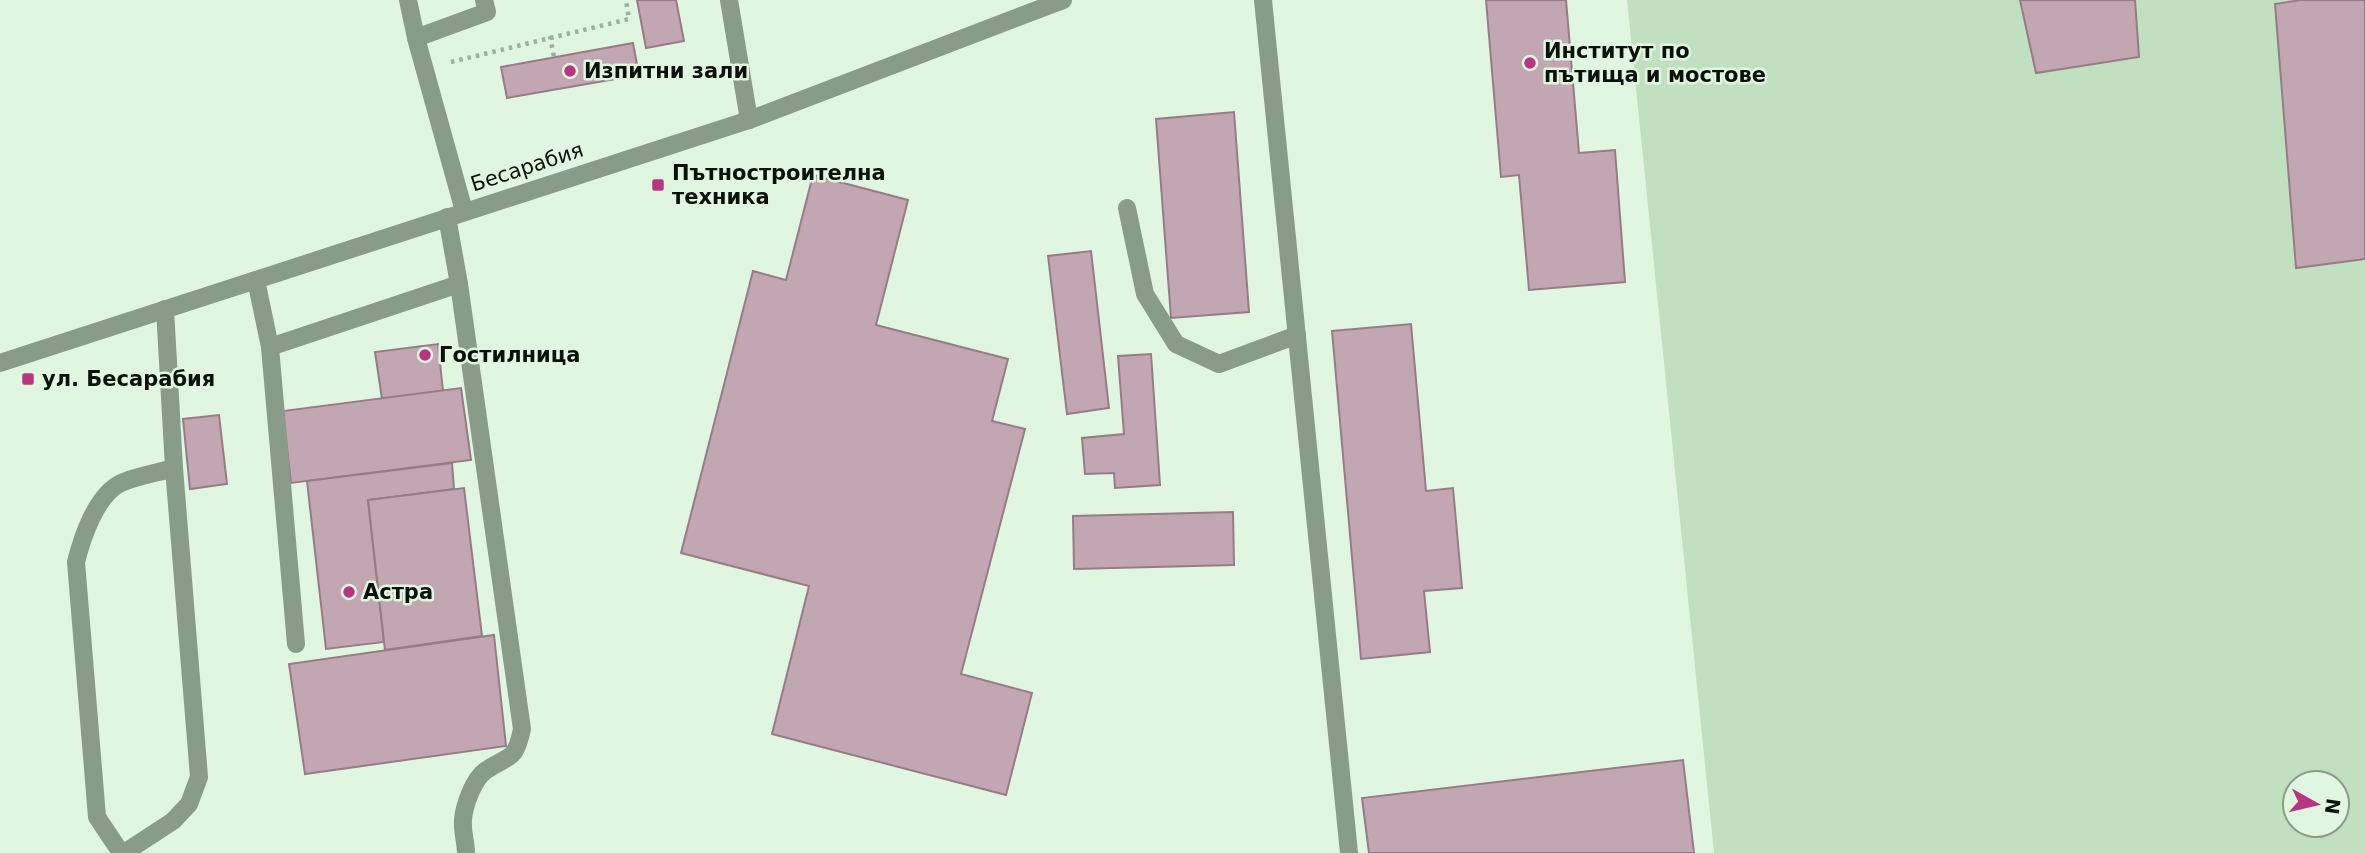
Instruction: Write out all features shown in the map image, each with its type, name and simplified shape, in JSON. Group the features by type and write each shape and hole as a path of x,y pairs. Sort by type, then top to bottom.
{"street":[{"path":"408,0 456,214 459,284 522,729 517,750 506,760 483,773 470,794 463,820 466,853"},
{"path":"416,38 488,12 485,0"},
{"path":"729,0 749,120"},
{"name":"Бесарабия","path":"0,363 749,120 1063,0"},
{"path":"1264,0 1349,853"},
{"path":"1127,208 1145,294 1176,344 1219,364 1297,334"},
{"path":"256,280 270,347 296,644"},
{"path":"270,347 459,284"},
{"path":"165,309 174,468 200,777 188,804 173,821 122,853 97,817 76,562 84,531 102,502 118,484 174,468"}],"path":[{"path":"425,69 550,36 629,19 626,0"},
{"path":"550,36 554,57"}],"green space":[{"path":"1627,0 2365,0 2365,853 1714,853"}],"building":[{"path":"637,0 676,0 684,41 646,48"},
{"path":"1486,0 1566,0 1579,153 1615,150 1625,282 1529,290 1519,175 1501,177"},
{"path":"2020,0 2135,0 2139,57 2036,73"},
{"path":"2301,0 2365,0 2365,259 2296,268 2275,4"},
{"name":"Изпитни зали","path":"633,43 639,75 507,98 501,67"},
{"path":"1234,112 1249,312 1171,318 1156,119"},
{"path":"813,175 908,200 876,325 1008,359 992,421 1025,429 961,674 1032,693 1006,795 772,734 809,586 681,553 753,271 786,280"},
{"path":"1091,251 1109,408 1067,414 1048,256"},
{"path":"1411,324 1426,491 1453,488 1462,588 1424,591 1430,652 1361,659 1332,331"},
{"path":"438,344 443,391 382,399 375,352"},
{"path":"1151,354 1160,485 1115,488 1114,473 1085,474 1082,438 1124,434 1118,356"},
{"path":"461,388 471,460 291,483 283,411"},
{"path":"219,415 227,484 190,489 183,419"},
{"path":"452,463 454,489 368,500 384,642 326,649 307,481"},
{"path":"464,488 482,636 385,650 368,500"},
{"path":"1233,512 1234,565 1074,569 1073,516"},
{"path":"494,635 506,746 305,774 289,664"},
{"path":"1683,760 1694,853 1369,853 1362,798"}],"place":[{"name":"Институт по пътища и мостове","path":"1530,63"},
{"name":"Изпитни зали","path":"570,71"},
{"name":"Пътностроителна техника","path":"658,185"},
{"name":"Гостилница","path":"425,355"},
{"name":"ул. Бесарабия","path":"28,379"},
{"name":"Астра","path":"349,592"}]}
